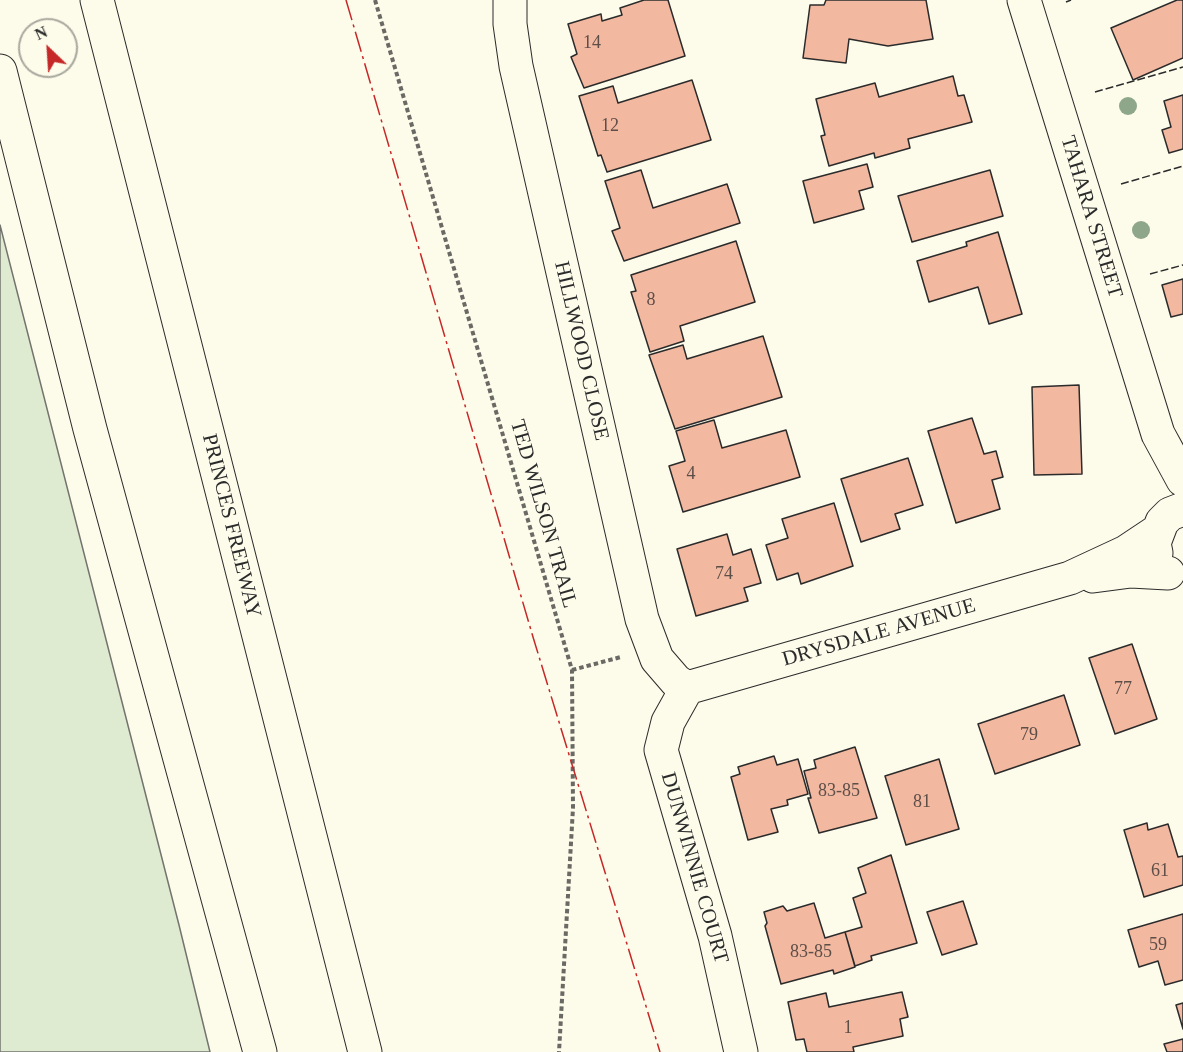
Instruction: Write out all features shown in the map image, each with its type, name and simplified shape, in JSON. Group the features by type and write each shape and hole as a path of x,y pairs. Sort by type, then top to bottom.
{"main road":[{"name":"PRINCES FREEWAY","path":"98,0 365,1052"},
{"name":"HILLWOOD CLOSE","path":"510,0 510,24 516,66 642,619 657,659 676,681 687,688"},
{"name":"TAHARA STREET","path":"1024,0 1158,434 1167,521 1156,554 1176,579"},
{"path":"0,71 90,429 260,1052"},
{"name":"TAHARA STREET","path":"1158,434 1183,480"},
{"name":"DRYSDALE AVENUE","path":"687,688 1070,578 1125,552 1167,521"},
{"name":"DRYSDALE AVENUE","path":"1070,578 1131,571 1176,579"},
{"name":"DUNWINNIE COURT","path":"687,688 668,722 661,750 715,936 741,1052"}],"path":[{"name":"TED WILSON TRAIL","path":"375,0 572,670 573,808 559,1052"},
{"path":"572,670 624,656"}],"green space":[{"path":"0,225 179,925 210,1052 0,1052"}],"building":[{"path":"644,0 668,0 685,56 584,88 571,57 577,54 568,24 601,14 602,21 622,15 620,8"},
{"path":"826,0 926,0 933,39 888,46 849,39 846,63 803,58 810,5 824,5"},
{"path":"1177,0 1183,0 1183,58 1133,80 1111,28"},
{"path":"953,76 958,96 964,95 972,122 908,139 910,148 875,158 874,153 829,166 821,136 825,135 816,99 875,83 879,97"},
{"path":"692,80 711,140 607,172 601,155 598,156 579,96 613,86 618,103"},
{"path":"1183,95 1183,149 1169,153 1162,130 1171,127 1164,101"},
{"path":"867,164 873,187 859,191 864,209 814,223 803,181"},
{"path":"641,170 653,208 727,184 740,223 624,261 612,231 620,228 605,181"},
{"path":"990,170 1003,216 912,242 898,196"},
{"path":"998,232 1022,314 989,324 978,287 929,302 917,261 967,246 966,242"},
{"path":"736,241 755,302 680,326 684,341 650,352 631,292 636,291 631,275"},
{"path":"1183,279 1183,314 1171,317 1162,285"},
{"path":"763,336 782,397 675,429 649,355 683,345 687,359"},
{"path":"1079,385 1082,474 1034,475 1032,387"},
{"path":"972,418 984,454 996,451 1003,477 992,480 1000,509 956,523 928,431"},
{"path":"714,420 722,448 786,430 800,477 683,512 669,466 685,461 676,431"},
{"path":"908,458 923,505 895,514 900,529 861,542 841,479"},
{"path":"834,503 853,566 801,584 798,573 777,580 766,545 788,538 782,519"},
{"path":"727,534 733,555 751,549 761,583 744,588 748,601 696,616 677,549"},
{"path":"1132,644 1157,719 1115,734 1089,658"},
{"path":"1064,695 1080,745 995,774 978,724"},
{"path":"855,747 877,818 819,833 808,798 811,798 804,771 816,768 814,760"},
{"path":"774,756 777,765 798,759 808,794 787,800 788,805 771,809 778,832 748,840 731,777 740,774 738,767"},
{"path":"939,759 959,829 906,845 885,776"},
{"path":"1147,823 1148,830 1168,824 1178,857 1183,856 1183,885 1144,897 1124,830"},
{"path":"891,855 917,943 871,956 872,960 855,966 845,932 862,927 853,898 866,893 858,868"},
{"path":"963,901 977,944 942,955 927,912"},
{"path":"814,903 825,938 845,932 855,967 834,974 833,970 781,984 765,926 767,923 764,912 783,906 787,911"},
{"path":"1183,914 1183,980 1165,985 1158,961 1139,967 1128,930"},
{"path":"902,992 908,1017 900,1019 903,1036 853,1047 854,1052 807,1052 804,1039 796,1040 788,1002 826,993 829,1007"},
{"path":"1183,1003 1183,1029 1176,1005"},
{"path":"1183,1039 1183,1052 1167,1052 1164,1044"}],"fence":[{"path":"1066,2 1071,0"},
{"path":"1095,92 1183,67"},
{"path":"1121,184 1183,166"},
{"path":"1150,274 1183,265"}],"power":[{"path":"346,0 533,637 660,1052"}]}
